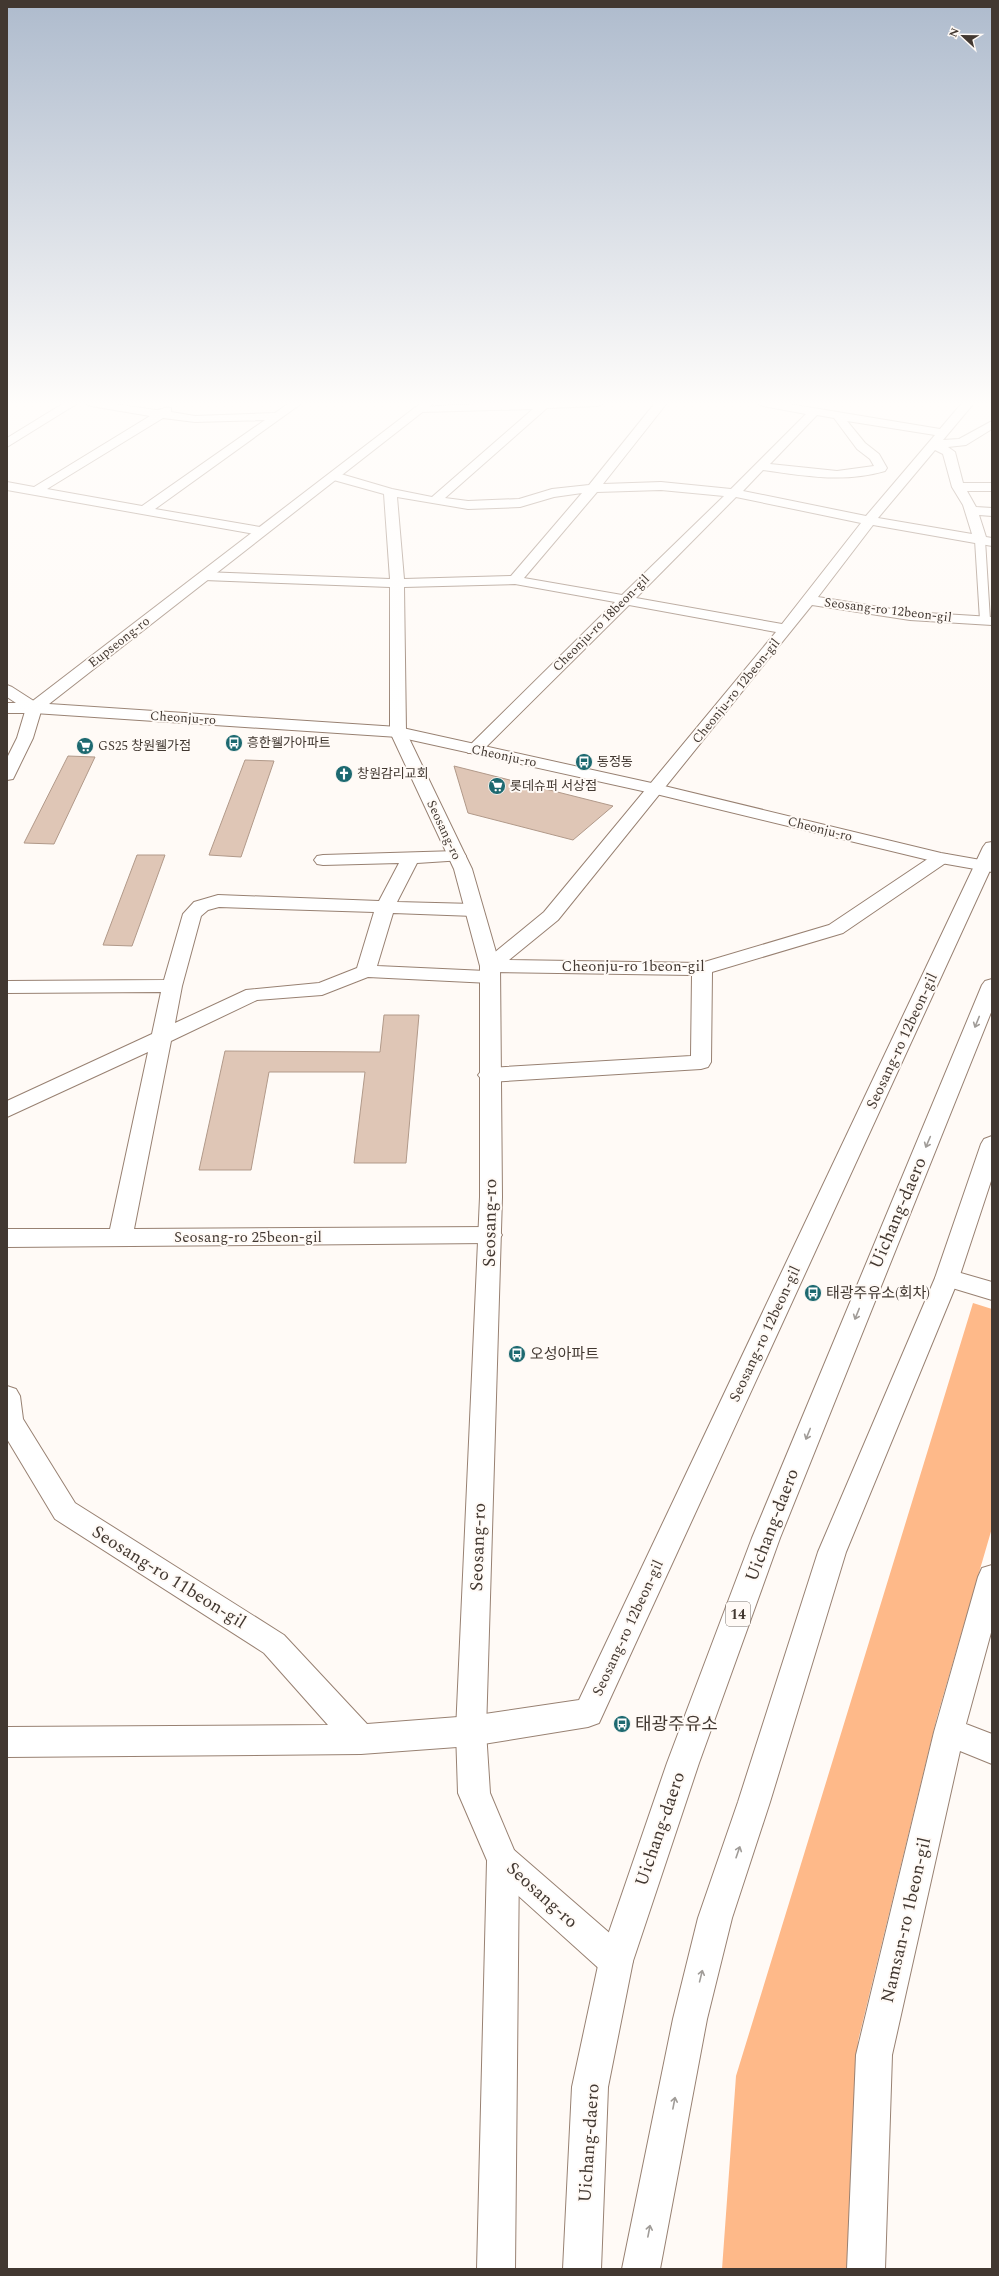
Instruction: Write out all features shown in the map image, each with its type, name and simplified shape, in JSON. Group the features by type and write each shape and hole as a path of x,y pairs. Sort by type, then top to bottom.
{"street":[{"path":"140,509 260,531"},
{"name":"Eupseong-ro","path":"34,708 289,509"},
{"name":"Seosang-ro","path":"391,509 397,583 398,732 463,869 490,971 490,1235 471,1731 474,1793 503,1861 616,1961"},
{"path":"515,580 575,509"},
{"name":"Cheonju-ro 18beon-gil","path":"474,750 623,600 717,509"},
{"path":"812,509 869,521 986,541"},
{"name":"Cheonju-ro 12beon-gil","path":"490,971 552,916 786,629 879,509"},
{"path":"986,541 971,511 992,512"},
{"path":"204,576 397,583 515,580 786,629"},
{"name":"Seosang-ro 12beon-gil","path":"808,600 910,616 989,621"},
{"path":"7,690 34,708 25,738 7,775"},
{"name":"Cheonju-ro","path":"7,708 34,708 398,732 656,789 941,858 989,860"},
{"path":"323,860 457,856"},
{"path":"7,1110 254,994 322,989 366,971 385,907 411,857"},
{"name":"Cheonju-ro 1beon-gil","path":"366,971 702,969 836,929 941,858"},
{"name":"Seosang-ro 12beon-gil","path":"471,1731 588,1713 989,860"},
{"path":"120,1238 172,986 192,914 201,906 218,901 474,910"},
{"path":"489,1075 701,1062 702,969"},
{"name":"Uichang-daero","path":"582,2269 590,2087 616,1961 683,1763 766,1538 992,985"},
{"path":"7,987 172,986"},
{"path":"641,2269 690,2019 715,1918 754,1802 832,1552 947,1278 992,1144"},
{"name":"Seosang-ro 25beon-gil","path":"7,1238 490,1235"},
{"path":"947,1278 992,1291"},
{"name":"Seosang-ro 11beon-gil","path":"8,1413 65,1511 274,1644 361,1739"},
{"name":"Namsan-ro 1beon-gil","path":"866,2269 874,2055 949,1732 992,1578"},
{"path":"7,1742 361,1739 471,1731"},
{"path":"949,1732 992,1749"},
{"path":"496,2269 503,1861"}],"lane":[{"path":"986,541 989,621"}],"shaded area":[{"path":"973,1303 992,1309 992,1528 937,1717 858,2041 847,2269 722,2269 736,2076"}],"building":[{"path":"68,756 95,757 54,844 24,843"},
{"path":"245,760 274,761 241,857 209,855"},
{"name":"롯데슈퍼 서상점","path":"454,766 613,806 573,840 468,813"},
{"path":"137,855 165,855 132,946 103,945"},
{"path":"384,1015 419,1015 406,1163 354,1163 365,1072 269,1072 251,1170 199,1170 225,1051 380,1052"}],"place":[{"name":"흥한웰가아파트","path":"234,743"},
{"name":"GS25 창원웰가점","path":"85,746"},
{"name":"동정동","path":"584,762"},
{"name":"창원감리교회","path":"344,774"},
{"name":"롯데슈퍼 서상점","path":"497,786"},
{"name":"태광주유소(회차)","path":"813,1293"},
{"name":"오성아파트","path":"517,1354"},
{"name":"태광주유소","path":"622,1724"}]}
